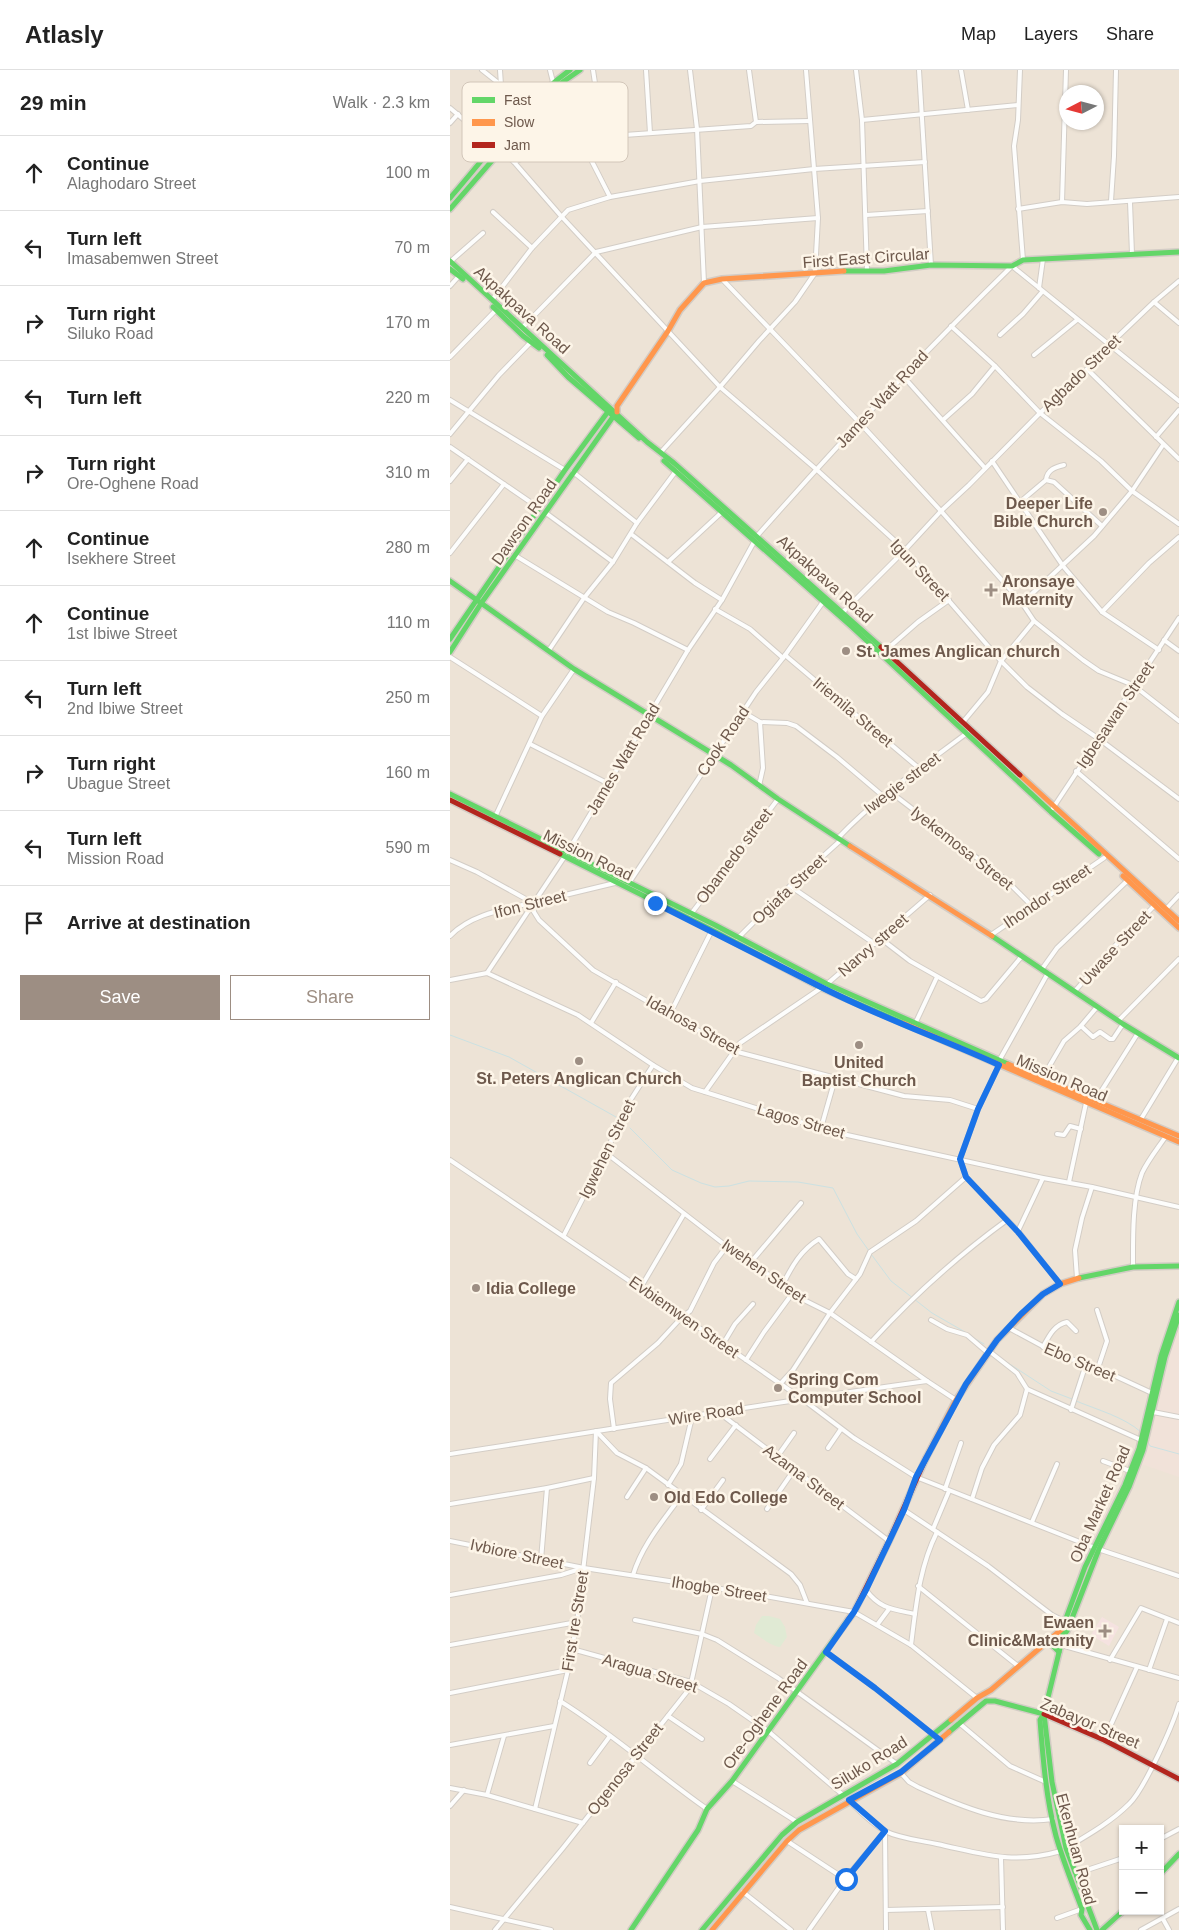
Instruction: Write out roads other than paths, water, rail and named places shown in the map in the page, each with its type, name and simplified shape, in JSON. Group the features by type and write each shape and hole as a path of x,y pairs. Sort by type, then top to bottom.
{"main road":[{"path":"553,82 570,70"},
{"path":"563,82 580,70"},
{"path":"450,198 482,162"},
{"path":"450,209 491,162"},
{"name":"First East Circular","path":"704,283 722,279 867,270 884,271 931,265 1012,266 1023,260 1179,252"},
{"name":"Akpakpava Road","path":"450,261 660,454 674,463 886,650 1179,928"},
{"name":"Akpakpava Road","path":"450,269 537,346 568,377 613,410 676,472 1179,921"},
{"path":"613,410 668,331 680,310 704,283"},
{"name":"Dawson Road","path":"450,652 479,600 538,508 565,470 613,410"},
{"name":"Dawson Road","path":"450,639 479,600 516,556 613,410"},
{"path":"450,581 574,669 731,765 840,839 991,934 1098,1007 1179,1058"},
{"name":"Mission Road","path":"450,794 615,883 712,930 822,988 1000,1062 1043,1077 1177,1135"},
{"name":"Mission Road","path":"450,800 565,856 629,883 827,984 1086,1103 1179,1142"},
{"name":"Ore-Oghene Road","path":"631,1930 698,1830 707,1809 732,1781 854,1612 890,1541 916,1477 956,1400 989,1352 1009,1328 1043,1294 1060,1284 1077,1278 1133,1267 1179,1266"},
{"name":"Oba Market Road","path":"1063,1636 1067,1632 1097,1549 1130,1471 1168,1333 1179,1302"},
{"name":"Oba Market Road","path":"1062,1629 1085,1567 1097,1549 1129,1487 1143,1450 1165,1357 1179,1315"},
{"name":"Ekenhuan Road","path":"1062,1629 1061,1645 1044,1714 1040,1720 1046,1782 1053,1819 1082,1909 1081,1915 1090,1930"},
{"name":"Siluko Road","path":"702,1930 782,1835 797,1822 897,1764 977,1698 990,1690 1062,1629"},
{"path":"1044,1643 1052,1645 1059,1652"},
{"name":"Siluko Road","path":"712,1930 787,1841 808,1824 901,1772 986,1701"},
{"name":"Zabayor Street","path":"986,1701 995,1701 1044,1714 1104,1740 1179,1779"},
{"name":"Ekenhuan Road","path":"1044,1714 1063,1850 1097,1930"},
{"path":"1164,1870 1179,1854"},
{"path":"1102,1930 1119,1915"}],"street":[{"path":"482,70 496,82"},
{"path":"550,70 553,82"},
{"path":"646,70 650,132"},
{"path":"690,70 698,129 704,283"},
{"path":"749,70 756,122"},
{"path":"660,454 795,302 815,274 818,218 806,70"},
{"path":"856,70 862,120 867,270"},
{"path":"919,70 931,265"},
{"path":"962,70 968,110"},
{"path":"1020,70 1018,120 1014,146 1023,260"},
{"path":"1062,202 1066,70"},
{"path":"1111,201 1116,70"},
{"path":"862,120 922,116 1018,105"},
{"name":"Igun Street","path":"450,108 462,117"},
{"path":"450,123 458,114"},
{"path":"628,134 751,126 756,122 810,121"},
{"name":"Igun Street","path":"514,162 561,216 720,387 816,469 905,550 1001,661 1027,687 1179,799"},
{"path":"592,162 610,197"},
{"path":"492,300 532,248 568,210 610,197 700,181 814,169 925,162"},
{"path":"1018,209 1062,202 1087,204 1179,197"},
{"path":"1130,202 1132,254"},
{"path":"866,216 928,211"},
{"path":"493,212 532,248"},
{"path":"522,328 596,252 702,227 818,218"},
{"path":"450,261 483,233"},
{"path":"1039,288 1043,259"},
{"path":"1012,266 1179,401"},
{"name":"James Watt Road","path":"757,536 859,422 951,326 1012,266"},
{"path":"450,286 459,276"},
{"path":"722,279 941,511 1022,603 1034,621 1082,660 1099,671 1133,685 1179,721"},
{"name":"Agbado Street","path":"843,612 1040,413 1100,358 1109,345 1179,280"},
{"path":"1000,334 1023,314 1042,292"},
{"path":"1154,302 1179,323"},
{"path":"450,357 496,310"},
{"path":"1034,355 1077,320"},
{"path":"951,326 995,366 1040,413 1101,461 1132,491 1179,524"},
{"path":"450,434 499,375 531,342"},
{"path":"944,419 972,394 995,366"},
{"path":"1087,369 1179,459"},
{"path":"903,376 944,419 985,468"},
{"path":"450,400 565,470"},
{"path":"1156,437 1179,410"},
{"path":"1022,603 1063,566 1102,526 1132,491 1163,445"},
{"path":"450,447 538,508"},
{"path":"450,481 468,459"},
{"path":"992,461 1063,566 1102,612 1158,650"},
{"path":"1020,502 1046,480 1046,476 1053,468 1064,465"},
{"path":"573,472 637,523"},
{"path":"549,650 584,598 613,562 637,523 676,472"},
{"path":"1046,480 1054,482 1102,526"},
{"path":"450,553 504,484"},
{"path":"668,562 722,512"},
{"path":"546,513 613,562"},
{"path":"631,534 695,583 722,600"},
{"path":"1102,612 1148,562 1179,537"},
{"name":"James Watt Road","path":"487,973 565,856 688,650 722,600 754,542"},
{"path":"516,556 608,612 688,650"},
{"path":"886,650 918,622 949,600"},
{"name":"Cook Road","path":"629,883 756,692 823,602"},
{"name":"Iriemila Street","path":"715,609 750,629 920,769"},
{"name":"Igbesawan Street","path":"1052,809 1179,618"},
{"path":"963,722 988,692 1001,661 1034,621"},
{"path":"1164,640 1179,651"},
{"path":"450,657 542,716"},
{"path":"495,817 542,716 574,669"},
{"path":"743,712 760,722 787,723 796,726 837,757 883,796"},
{"path":"760,722 763,768 760,786"},
{"name":"Iwegie street","path":"840,839 859,816 889,791 968,734"},
{"path":"530,744 609,784"},
{"path":"1076,771 1179,859"},
{"name":"Iyekemosa Street","path":"889,791 1006,880 1032,906"},
{"name":"Obamedo street","path":"691,914 778,798"},
{"name":"Ogiafa Street","path":"738,938 840,839"},
{"name":"Ihondor Street","path":"991,934 1104,858"},
{"path":"450,860 477,872 533,903"},
{"path":"1042,968 1057,948 1128,880"},
{"name":"Ifon Street","path":"450,936 456,929 468,922 495,911 615,883"},
{"path":"790,886 875,944"},
{"name":"Narvy street","path":"705,1092 748,1036 822,988 930,895"},
{"path":"1166,909 1179,895"},
{"name":"Idahosa Street","path":"533,903 534,912 539,920 586,965 734,1052 904,1096 950,1100 978,1109"},
{"name":"Uwase Street","path":"1075,991 1109,952 1154,906"},
{"path":"670,1014 712,930"},
{"path":"880,938 910,962 983,1001 1022,956"},
{"path":"1081,1026 1093,1037 1100,1032 1113,1039 1121,1022 1179,959"},
{"path":"450,980 487,973"},
{"name":"Lagos Street","path":"487,973 578,1015 653,1065 692,1088 821,1128 1043,1178 1092,1187 1179,1208"},
{"path":"1048,973 1000,1062 978,1109 960,1159 966,1177 1008,1220 1060,1284"},
{"path":"915,1024 937,977"},
{"path":"591,1023 616,982"},
{"path":"1043,1077 1064,1041 1098,1007"},
{"path":"1095,1101 1138,1033"},
{"path":"1141,1119 1179,1058"},
{"name":"Igwehen Street","path":"564,1235 606,1153 626,1107 653,1065"},
{"path":"821,1128 834,1079"},
{"path":"1069,1182 1086,1103"},
{"path":"1057,1134 1064,1135 1070,1126 1081,1129"},
{"path":"1177,1135 1179,1129"},
{"path":"1133,1267 1133,1228 1143,1172 1166,1136"},
{"name":"Iwehen Street","path":"606,1153 727,1246 783,1284 792,1294 830,1313 927,1381"},
{"name":"Evbiemwen Street","path":"450,1160 642,1287 841,1428 916,1477 1097,1549 1179,1576"},
{"path":"781,1384 793,1370 830,1313 860,1274 870,1252 916,1221 966,1177"},
{"path":"1018,1232 1043,1178"},
{"path":"1077,1278 1075,1250 1082,1218 1092,1187"},
{"path":"751,1262 801,1204"},
{"path":"642,1287 684,1214"},
{"path":"871,1342 920,1291 970,1246 1008,1220"},
{"path":"783,1284 794,1262 809,1245 819,1239 848,1274 856,1279"},
{"path":"614,1429 610,1399 611,1383 658,1343 694,1307 714,1263 727,1246"},
{"path":"746,1360 792,1294"},
{"path":"723,1344 735,1324 753,1304"},
{"path":"1097,1310 1107,1341 1098,1368"},
{"path":"931,1320 947,1329 967,1335 977,1341 1017,1373 1027,1389 1140,1440"},
{"path":"1043,1346 1053,1330 1062,1323 1067,1322 1076,1330"},
{"name":"Ebo Street","path":"1009,1328 1059,1355 1098,1368 1152,1393"},
{"path":"1071,1410 1086,1364"},
{"path":"927,1381 956,1400"},
{"name":"Wire Road","path":"450,1454 801,1398 927,1381"},
{"path":"972,1499 982,1468 994,1445 1020,1415 1024,1394 1027,1389"},
{"name":"Azama Street","path":"718,1412 890,1541"},
{"path":"1153,1412 1179,1417"},
{"path":"668,1485 681,1464 692,1416"},
{"path":"710,1459 736,1425"},
{"path":"828,1448 841,1428"},
{"path":"596,1431 617,1452 646,1468 791,1574 800,1585 807,1603"},
{"name":"First Ire Street","path":"535,1809 568,1670 577,1622 594,1478 596,1431"},
{"path":"777,1457 794,1433"},
{"path":"911,1645 918,1586 961,1443"},
{"path":"1103,1461 1130,1471"},
{"path":"1032,1522 1057,1464"},
{"path":"628,1498 646,1468"},
{"path":"767,1509 794,1470"},
{"path":"450,1504 594,1478"},
{"path":"701,1510 723,1480"},
{"path":"541,1560 547,1488"},
{"path":"634,1575 638,1559 655,1532 682,1496"},
{"path":"904,1510 988,1566 1052,1615 1064,1621"},
{"name":"Ivbiore Street","path":"450,1541 584,1568"},
{"path":"450,1595 584,1568"},
{"name":"Ihogbe Street","path":"584,1568 854,1612"},
{"path":"918,1586 1018,1666"},
{"name":"Ogenosa Street","path":"495,1930 690,1688 712,1588"},
{"path":"866,1590 874,1600 889,1608 915,1614"},
{"path":"877,1626 889,1608"},
{"path":"1110,1660 1141,1608 1179,1623"},
{"path":"854,1612 911,1645 977,1698"},
{"path":"1149,1670 1167,1619"},
{"path":"635,1620 702,1634 717,1640 778,1678 897,1764"},
{"path":"450,1644 577,1622"},
{"path":"1061,1645 1179,1678"},
{"name":"Aragua Street","path":"572,1649 691,1682 729,1704 768,1731 843,1795"},
{"path":"826,1652 940,1740"},
{"path":"1104,1740 1136,1667"},
{"path":"450,1693 568,1670"},
{"path":"560,1701 586,1716 707,1809"},
{"path":"849,1800 885,1831 903,1838 1001,1858 1047,1855 1063,1850 1096,1831 1130,1803 1153,1765 1178,1711 1179,1704"},
{"path":"668,1716 702,1739"},
{"path":"959,1723 1010,1766 1046,1782"},
{"path":"450,1745 554,1726"},
{"path":"487,1795 504,1736"},
{"path":"590,1762 610,1736"},
{"path":"901,1772 909,1782 918,1787 993,1816 1036,1822 1053,1819"},
{"path":"732,1781 797,1822"},
{"path":"450,1788 487,1795 583,1822"},
{"path":"450,1806 464,1790"},
{"path":"1164,1837 1179,1830"},
{"path":"809,1930 846,1879 885,1831"},
{"path":"885,1831 886,1930"},
{"path":"787,1841 846,1879"},
{"path":"1001,1858 1003,1930"},
{"path":"1074,1875 1119,1859"},
{"path":"743,1892 791,1930"},
{"path":"450,1907 551,1930"},
{"path":"886,1910 1003,1907"},
{"path":"1057,1918 1082,1909"},
{"path":"1141,1930 1179,1909"},
{"path":"928,1910 932,1930"},
{"path":"1163,1919 1169,1930"}],"waterway":[{"path":"450,1035 509,1057 616,1117"},
{"path":"630,1128 672,1170 701,1183 715,1187 749,1181 798,1182 833,1188 857,1234 869,1251"},
{"path":"871,1254 891,1281 932,1313 965,1332"},
{"path":"972,1337 984,1344"},
{"path":"1002,1359 1051,1391 1072,1399"},
{"path":"1076,1401 1119,1418 1141,1432"},
{"path":"1148,1442 1150,1446 1179,1454"}],"place":[{"name":"Deeper Life Bible Church","path":"1103,512"},
{"name":"Aronsaye Maternity","path":"991,590"},
{"name":"St. James Anglican church","path":"846,651"},
{"name":"United Baptist Church","path":"859,1045"},
{"name":"St. Peters Anglican Church","path":"579,1061"},
{"name":"Idia College","path":"476,1288"},
{"name":"Spring Com Computer School","path":"778,1388"},
{"name":"Old Edo College","path":"654,1497"},
{"name":"Ewaen Clinic&Maternity","path":"1105,1631"}]}
